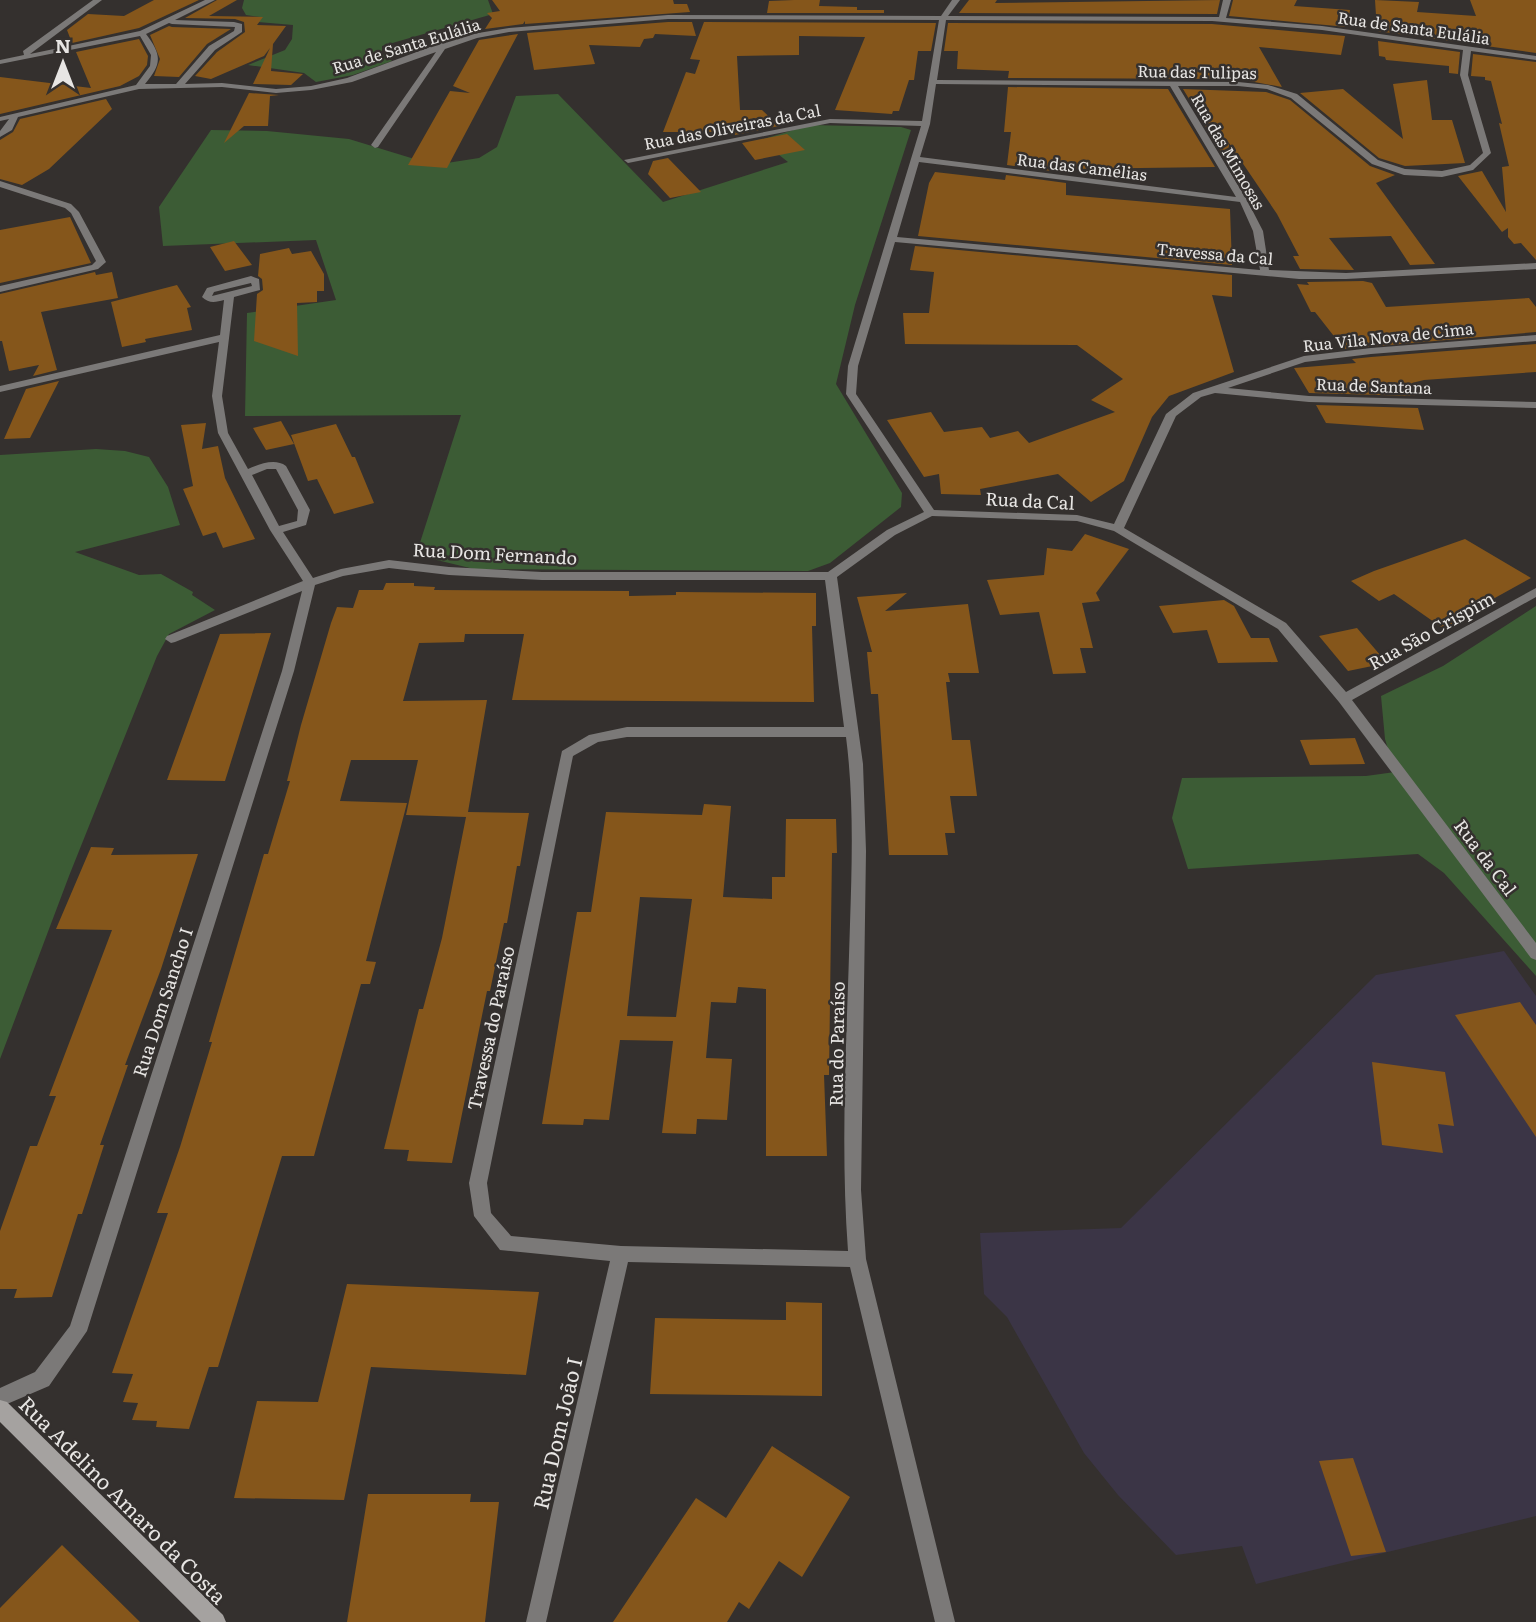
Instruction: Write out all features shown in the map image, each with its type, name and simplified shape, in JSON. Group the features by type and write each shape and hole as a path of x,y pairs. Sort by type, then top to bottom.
{"street":[{"path":"20,57 98,0"},
{"path":"0,62 142,33 211,0"},
{"path":"831,576 888,533 931,513 851,394 853,366 926,124 943,18 957,0"},
{"path":"1222,20 1227,0"},
{"name":"Rua de Santa Eulália","path":"0,119 14,118 139,87 222,85 254,91 311,88 349,80 441,46 509,30 668,17 1222,20 1322,28 1536,58"},
{"path":"167,22 239,26 238,32 212,48 179,85"},
{"path":"54,33 94,43"},
{"path":"139,87 153,71 156,58 153,48 142,33"},
{"path":"375,145 441,50 441,46"},
{"name":"Rua das Tulipas","path":"934,82 1238,84 1268,87 1294,96 1375,162 1404,172 1443,174 1473,167 1487,153 1464,75 1467,50"},
{"name":"Rua das Mimosas","path":"1173,84 1243,200 1258,231 1265,273"},
{"path":"0,135 9,128 14,118"},
{"name":"Rua das Oliveiras da Cal","path":"628,160 830,121 926,124"},
{"name":"Rua das Camélias","path":"916,159 1243,200"},
{"path":"0,184 68,206 75,212 101,262 95,267 0,289"},
{"name":"Travessa da Cal","path":"893,239 1265,273 1346,276 1536,266"},
{"path":"230,294 217,396 223,433 275,530 310,583"},
{"path":"0,389 226,337"},
{"name":"Rua Vila Nova de Cima","path":"1118,529 1171,414 1197,395 1304,359 1536,338"},
{"name":"Rua de Santana","path":"1212,389 1309,399 1536,405"},
{"path":"244,474 266,466 280,466 304,510 302,523 275,530"},
{"name":"Rua da Cal","path":"931,513 1077,518 1118,529 1282,626 1344,699 1536,954"},
{"name":"Rua Dom Fernando","path":"171,639 310,583 341,573 389,564 449,571 542,576 831,576"},
{"name":"Rua do Paraíso","path":"831,576 852,732 859,851 852,1190 857,1259 945,1622"},
{"name":"Rua Dom Sancho I","path":"0,1398 42,1379 78,1331 288,671 310,583"},
{"name":"Rua São Crispim","path":"1344,699 1536,592"},
{"name":"Travessa do Paraíso","path":"852,732 627,732 594,738 567,754 478,1183 483,1216 506,1244 621,1254 857,1259"},
{"name":"Rua Dom João I","path":"536,1622 621,1254"},
{"name":"Rua Adelino Amaro da Costa","path":"0,1409 216,1622"}],"shaded area":[{"path":"1504,951 1536,996 1536,1516 1256,1584 1242,1546 1176,1555 1118,1495 1084,1453 1007,1317 984,1294 980,1233 1121,1228 1376,975"}],"green space":[{"path":"244,0 488,0 493,14 382,46 382,53 392,61 353,75 316,82 304,73 248,65 285,50 292,39 293,25 258,22 260,17 246,15 242,8"},
{"path":"558,94 663,202 788,162 760,140 810,125 901,127 911,130 855,305 836,384 902,493 901,507 830,563 808,571 474,569 416,555 461,415 245,416 247,313 336,300 316,240 163,246 159,207 211,130 267,131 349,139 434,165 479,158 497,147 516,96"},
{"path":"96,449 125,451 149,457 168,487 180,525 75,552 139,575 161,574 193,592 192,595 215,610 169,634 157,656 69,876 0,1059 0,455"},
{"path":"1536,606 1536,976 1444,873 1418,854 1188,869 1172,818 1182,778 1366,776 1395,772 1385,739 1381,696 1443,666"}],"building":[{"path":"154,0 199,0 139,28 72,43 67,30 88,14 124,16"},
{"path":"217,0 237,0 209,16 263,17 257,25 286,26 273,44 271,71 303,74 291,85 253,84 270,48 264,56 211,79 195,76 217,52 245,32 244,22 235,19 185,18"},
{"path":"492,0 673,0 674,4 687,4 690,12 525,24 525,21 523,24 485,29 492,18 487,13 500,11"},
{"path":"820,0 819,6 857,7 857,10 884,10 884,13 767,13 769,1"},
{"path":"969,0 997,0 995,3 1220,0 1217,14 959,13"},
{"path":"1233,0 1297,0 1294,6 1350,10 1347,27 1229,16"},
{"path":"1375,0 1419,2 1417,12 1476,16 1470,0 1536,0 1536,53 1377,31"},
{"path":"692,22 696,36 655,34 653,38 644,39 640,47 589,45 595,64 534,70 527,33"},
{"path":"704,22 936,23 931,51 918,51 914,80 909,80 899,111 893,111 892,114 835,110 865,37 799,36 799,55 737,56 740,110 762,110 779,126 735,135 732,132 663,132 686,72 695,74 700,60 690,59"},
{"path":"948,23 1212,24 1345,36 1341,55 1259,47 1282,87 1238,79 1008,78 1009,71 957,69 958,51 944,51"},
{"path":"169,26 231,29 207,44 179,77 154,76 160,59 150,35"},
{"path":"518,34 447,168 408,165 450,91 470,93 453,86 479,40"},
{"path":"139,39 148,56 147,65 139,76 120,86 0,114 0,77 91,88 76,52"},
{"path":"1378,41 1460,52 1458,74 1449,73 1449,66 1386,60 1385,57 1379,56"},
{"path":"1473,54 1536,62 1536,260 1521,243 1514,244 1508,237 1508,228 1502,232 1458,176 1482,171 1506,212 1502,167 1509,166 1499,123 1502,124 1491,81 1485,80 1485,77 1471,76"},
{"path":"1427,80 1432,120 1452,120 1465,163 1405,166 1379,158 1300,93 1343,89 1403,139 1393,84"},
{"path":"1008,87 1168,89 1215,167 1067,169 1066,173 1007,165 1011,132 1004,132"},
{"path":"1183,89 1266,92 1290,100 1370,166 1395,175 1376,183 1435,264 1410,265 1391,236 1329,238 1354,270 1300,269 1293,256 1299,256 1277,214 1229,143 1229,165"},
{"path":"249,93 279,95 270,96 268,126 244,126 224,143"},
{"path":"106,99 112,109 49,169 22,185 0,179 0,140 13,132 20,119"},
{"path":"787,134 805,150 755,160 742,143"},
{"path":"668,158 701,192 670,198 648,174 653,161"},
{"path":"935,172 1005,180 1006,175 1066,183 1066,195 1230,209 1232,265 918,236 929,183"},
{"path":"70,217 91,263 0,283 0,230"},
{"path":"234,241 252,265 225,271 210,247"},
{"path":"915,246 1232,275 1232,297 1212,295 1234,372 1169,396 1152,417 1124,481 1091,502 1058,474 980,489 981,495 941,494 939,474 924,477 887,420 931,412 944,432 982,427 990,438 1018,431 1029,443 1115,412 1091,400 1123,379 1077,345 905,344 903,313 929,313 934,272 910,270"},
{"path":"289,248 292,254 311,251 324,274 324,291 317,291 317,302 297,303 298,356 254,341 257,294 263,290 262,279 258,276 260,254"},
{"path":"95,272 96,275 112,272 118,298 41,312 57,370 33,376 39,365 9,371 0,341 0,294"},
{"path":"1363,281 1372,283 1386,307 1529,298 1536,307 1536,332 1344,349 1315,312 1311,312 1297,284"},
{"path":"177,285 191,307 187,308 192,330 145,339 146,342 122,347 111,302"},
{"path":"1536,344 1536,372 1424,380 1412,383 1415,396 1309,393 1294,368 1356,363 1352,359 1371,357"},
{"path":"59,381 30,438 4,439 26,389"},
{"path":"1316,405 1418,408 1424,430 1326,423"},
{"path":"281,421 294,444 266,450 253,428"},
{"path":"206,423 202,449 218,446 225,478 255,539 223,548 216,532 203,536 183,489 193,486 181,425"},
{"path":"336,424 352,457 355,457 374,503 334,514 317,479 308,481 291,435"},
{"path":"1085,534 1129,549 1096,593 1100,601 1082,603 1093,648 1080,648 1086,673 1053,674 1039,612 1000,615 987,580 1044,575 1047,548 1072,551"},
{"path":"1465,539 1531,578 1444,629 1394,594 1379,601 1351,581 1374,571"},
{"path":"386,583 414,583 414,586 435,587 434,590 629,591 629,596 676,595 676,592 816,593 816,626 812,626 814,702 512,700 524,634 465,634 464,642 419,643 403,701 487,700 468,812 529,813 507,923 504,923 490,991 487,991 452,1163 407,1161 409,1150 384,1149 419,1009 423,1009 442,938 466,817 406,815 418,760 351,760 340,801 407,803 366,961 376,962 370,984 361,984 314,1156 282,1156 218,1367 209,1367 189,1429 156,1427 157,1421 132,1420 138,1403 123,1402 133,1374 112,1373 168,1213 157,1213 212,1042 209,1042 264,854 268,854 290,781 287,781 301,725 331,623 337,607 353,608 359,590 383,590"},
{"path":"907,593 885,611 968,604 979,673 948,673 950,682 946,682 952,740 970,740 977,796 950,796 955,833 945,833 948,855 889,855 878,694 871,694 867,652 872,652 857,597"},
{"path":"1224,600 1234,606 1251,638 1269,638 1278,662 1218,663 1207,630 1173,633 1159,606"},
{"path":"1357,628 1387,663 1348,671 1319,636"},
{"path":"271,633 225,781 167,780 220,634"},
{"path":"1355,738 1365,764 1310,765 1300,740"},
{"path":"704,804 731,806 723,897 772,899 772,877 785,877 786,819 836,819 837,853 832,853 829,1075 824,1075 827,1156 766,1156 766,989 738,987 736,1003 711,1002 706,1058 732,1059 727,1120 697,1119 696,1134 662,1133 673,1041 620,1040 609,1120 584,1119 583,1125 542,1124 577,912 591,912 606,812 702,815","holes":["640,897 692,899 676,1017 627,1016"]},
{"path":"91,847 114,848 111,855 198,854 161,969 125,1065 128,1065 100,1145 104,1145 82,1214 78,1214 52,1297 14,1298 17,1289 0,1289 0,1231 30,1146 37,1146 56,1096 49,1096 112,930 56,929"},
{"path":"1520,1002 1536,1025 1536,1137 1455,1015"},
{"path":"1372,1062 1445,1072 1454,1126 1438,1124 1443,1153 1382,1145"},
{"path":"347,1284 539,1292 526,1375 371,1367 344,1500 234,1498 257,1401 318,1402"},
{"path":"786,1302 822,1303 822,1396 650,1394 655,1318 786,1320"},
{"path":"772,1446 850,1497 802,1577 779,1561 749,1609 739,1602 727,1622 613,1622 696,1498 726,1518"},
{"path":"1353,1458 1386,1552 1351,1556 1319,1461"},
{"path":"368,1494 471,1494 470,1502 499,1502 485,1622 347,1622"},
{"path":"62,1545 140,1622 0,1622 0,1608"}]}
